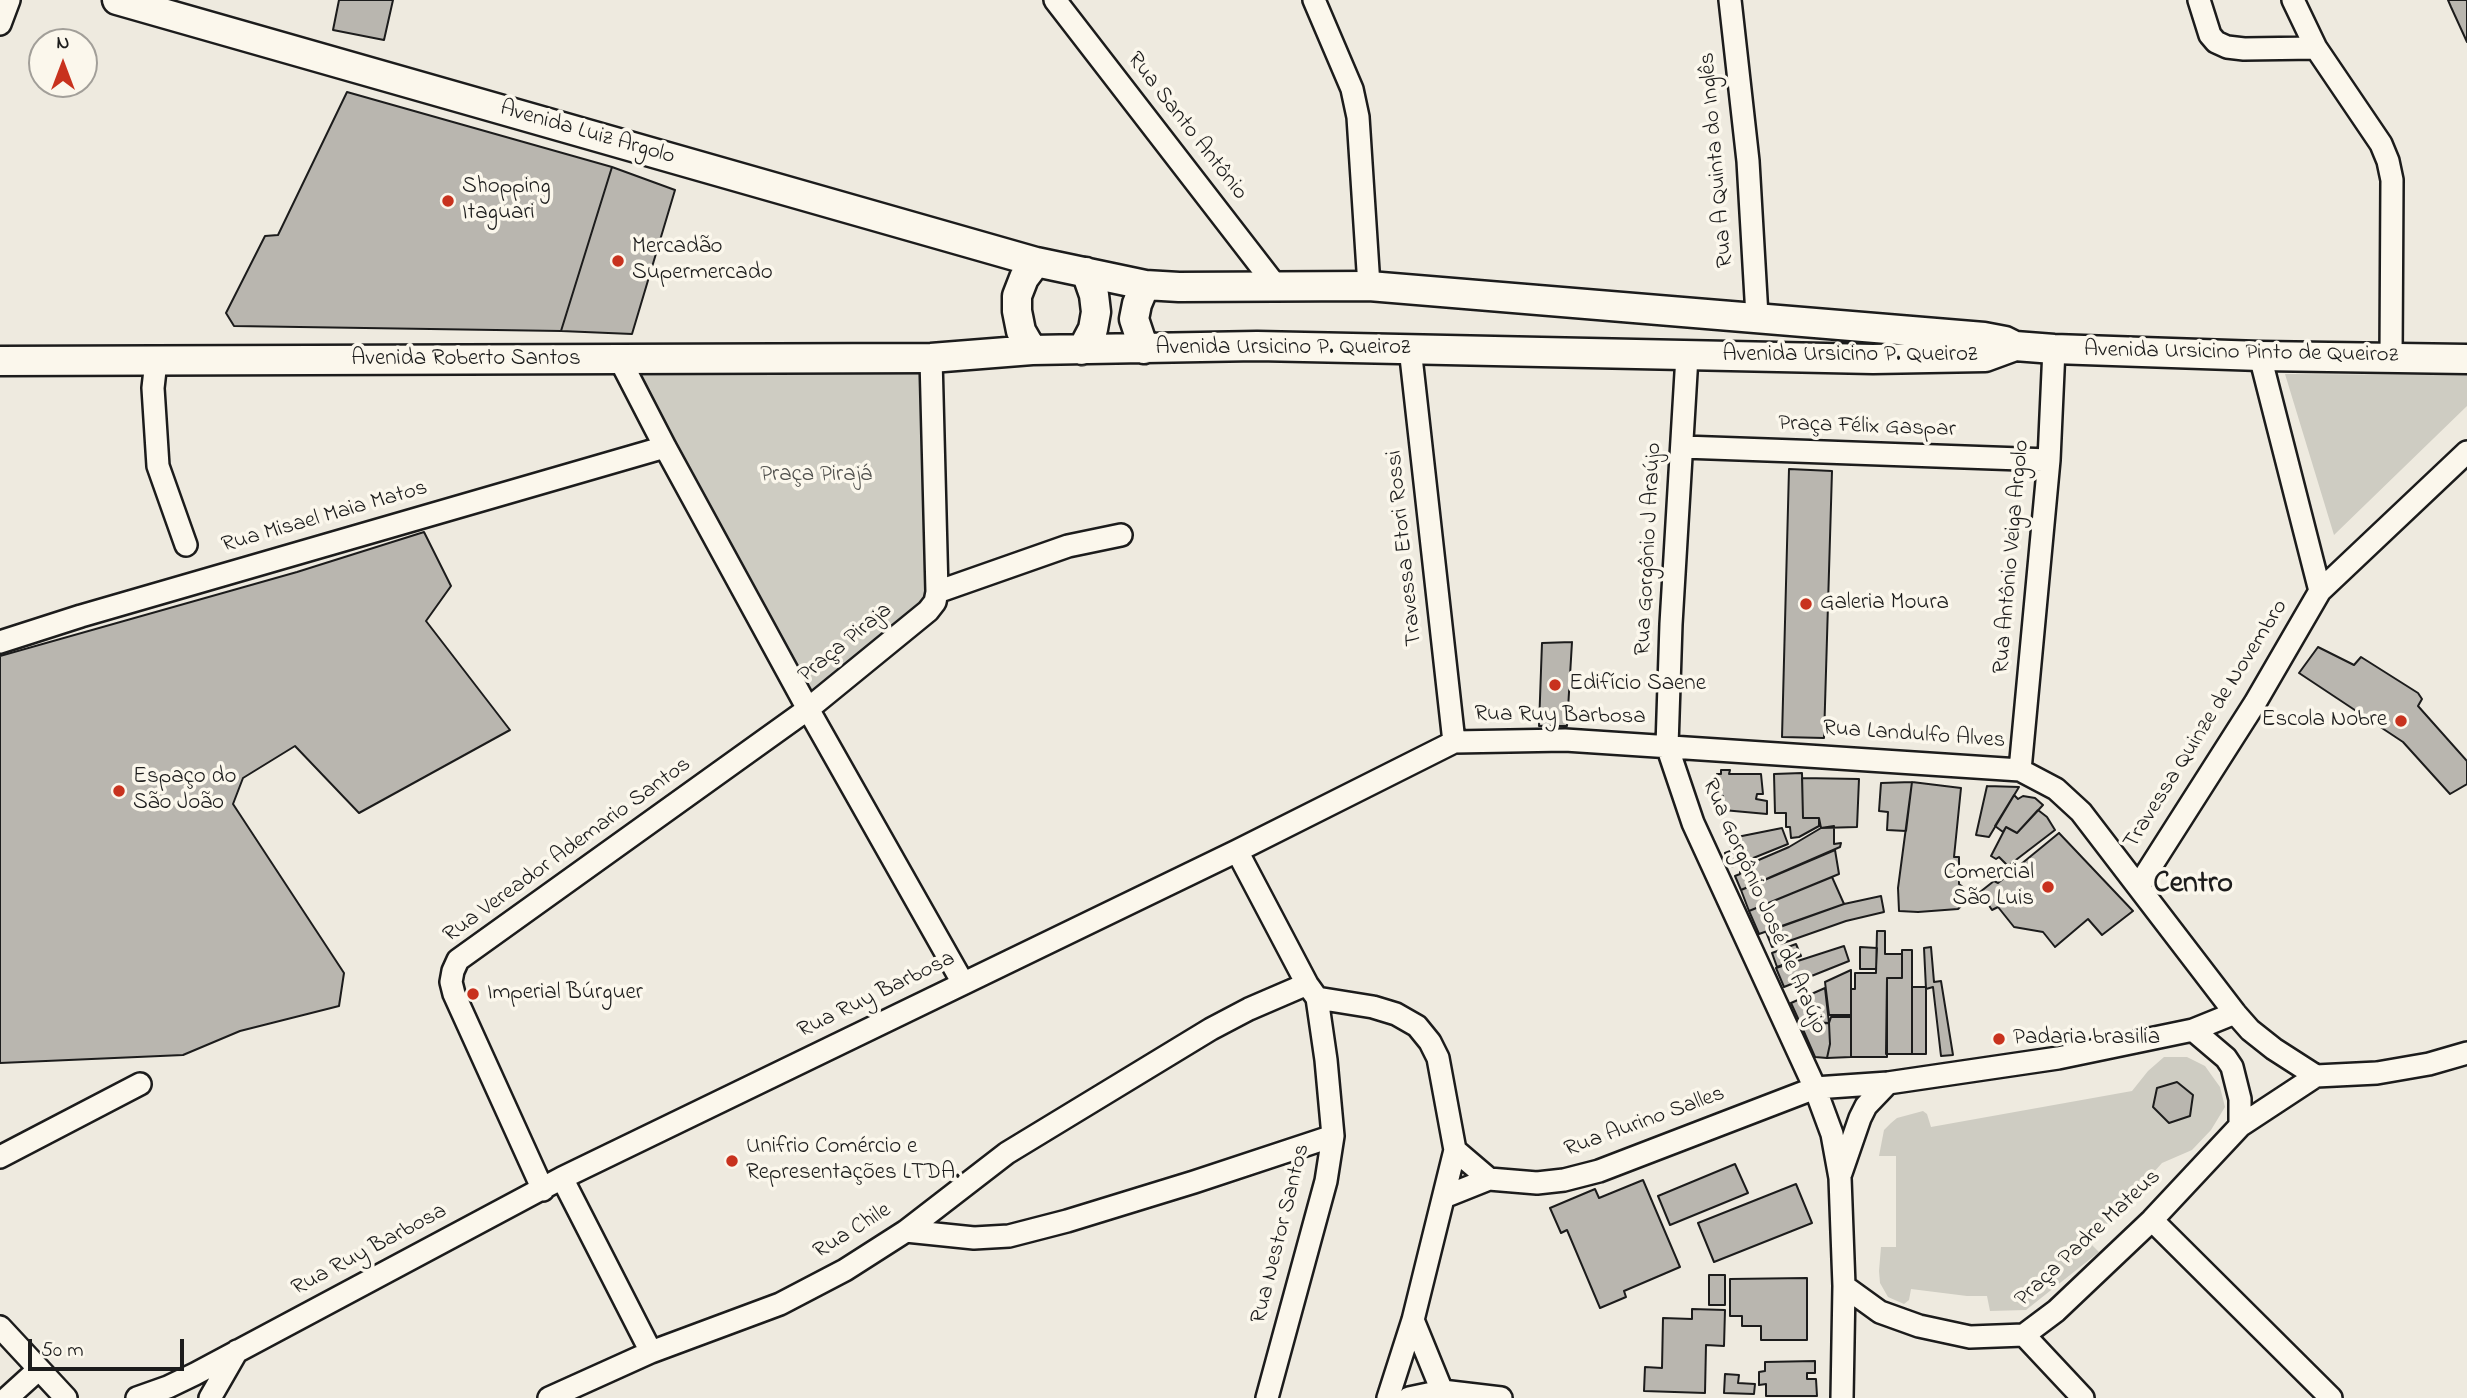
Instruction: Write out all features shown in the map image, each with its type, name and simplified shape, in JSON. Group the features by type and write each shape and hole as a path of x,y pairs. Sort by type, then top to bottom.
{"main road":[{"name":"Avenida Luiz Argolo","path":"117,0 1060,267"},
{"name":"Avenida Ursicino P. Queiroz","path":"1060,267 1145,285 1369,286 1757,316 1984,337 2015,346"},
{"path":"1032,350 1021,331 1017,296 1024,278 1060,267 1094,295 1096,312 1093,329 1082,350"},
{"path":"1144,349 1134,319 1145,285"},
{"name":"Avenida Ursicino P. Queiroz","path":"931,358 1032,350 1257,346 1940,359 1984,357 2015,346"},
{"name":"Avenida Ursicino Pinto de Queiroz","path":"2015,346 2260,356 2467,359"},
{"name":"Avenida Roberto Santos","path":"0,361 931,358"}],"street":[{"path":"0,24 9,0"},
{"path":"1314,0 1352,89 1358,117 1369,286"},
{"name":"Rua A Quinta do Inglês","path":"1730,0 1748,161 1757,316"},
{"path":"2199,0 2210,35 2216,42 2227,47 2316,48"},
{"path":"2293,0 2316,48 2382,144 2388,160 2392,180 2391,359"},
{"name":"Rua Santo Antônio","path":"1057,1 1276,286"},
{"name":"Travessa Etori Rossi","path":"1410,348 1454,742"},
{"name":"Rua Antônio Veiga Argolo","path":"2020,769 2049,460 2054,349"},
{"name":"Rua Gorgônio J Araújo","path":"1667,746 1671,624 1687,356"},
{"path":"2260,356 2320,591"},
{"path":"931,358 937,592 1068,546 1121,536"},
{"name":"Praça Piraja","path":"620,360 808,709 928,611 937,592"},
{"path":"156,361 153,388 158,466 186,545"},
{"name":"Rua Misael Maia Matos","path":"0,642 665,447"},
{"name":"Praça Félix Gaspar","path":"1683,447 2049,460"},
{"name":"Travessa Quinze de Novembro","path":"2139,885 2255,703 2320,591 2467,453"},
{"path":"808,709 963,983"},
{"name":"Rua Vereador Ademario Santos","path":"543,1190 454,994 451,982 458,960 808,709"},
{"name":"Rua Ruy Barbosa","path":"137,1398 168,1387 562,1178 1237,851 1454,742 1565,740 1667,746"},
{"name":"Rua Landulfo Alves","path":"1667,746 2020,769 2056,789 2081,812 2250,1030 2316,1076"},
{"name":"Rua Gorgônio José de Araújo","path":"1667,746 1693,823 1815,1088"},
{"name":"Rua Nestor Santos","path":"1237,851 1312,991 1326,1060 1333,1136 1326,1181 1266,1398"},
{"path":"1312,991 1396,1014 1417,1026 1438,1058 1455,1150 1413,1320 1388,1398"},
{"name":"Rua Chile","path":"549,1398 651,1352 780,1304 845,1270 906,1231 1018,1146 1212,1029 1249,1009 1312,991"},
{"path":"1842,1398 1844,1286 1840,1178 1832,1135 1815,1088 1888,1083 2058,1058 2193,1030 2235,1013"},
{"path":"2193,1030 2232,1067 2240,1098 2240,1126"},
{"path":"2316,1076 2377,1073 2429,1064 2467,1053"},
{"name":"Praça Padre Mateus","path":"1844,1286 1880,1312 1919,1326 1970,1337 2024,1335 2056,1311 2152,1220 2240,1126 2316,1076"},
{"path":"1840,1178 1866,1106 1888,1083"},
{"path":"0,1157 140,1084"},
{"name":"Rua Aurino Salles","path":"1444,1197 1489,1179 1536,1183 1564,1180 1599,1171 1815,1088"},
{"path":"906,1231 974,1238 1009,1236 1194,1182 1333,1136"},
{"path":"1455,1150 1489,1179"},
{"path":"562,1178 651,1352"},
{"path":"2152,1220 2331,1398"},
{"path":"1413,1320 1442,1391"},
{"path":"0,1327 66,1398"},
{"path":"2024,1335 2063,1388 2083,1398"},
{"path":"211,1398 237,1351"},
{"path":"7,1398 39,1368"},
{"path":"1409,1398 1442,1391 1501,1398"}],"green space":[{"name":"Praça Pirajá","path":"931,358 937,592 808,709 620,360"},
{"path":"2285,374 2467,375 2467,406 2334,535"},
{"path":"2164,1057 2187,1057 2205,1066 2220,1087 2225,1107 2211,1130 2192,1150 2162,1163 2090,1243 2099,1252 2026,1310 1990,1311 1987,1296 1911,1289 1909,1300 1904,1304 1888,1297 1880,1283 1879,1271 1881,1247 1896,1247 1896,1156 1879,1156 1884,1130 1891,1123 1897,1118 1923,1111 1927,1114 1931,1127 2132,1091"}],"building":[{"path":"339,0 393,0 384,40 333,30"},
{"path":"2448,0 2467,0 2467,42 2451,7"},
{"name":"Shopping Itaguari","path":"347,92 612,167 561,331 234,326 226,313 265,236 278,235"},
{"name":"Mercadão Supermercado","path":"612,167 675,190 632,334 561,331"},
{"name":"Galeria Moura","path":"1789,469 1832,471 1824,738 1782,737"},
{"name":"Espaço do São João","path":"424,532 451,586 426,621 510,730 359,813 295,746 243,778 233,804 344,973 339,1006 240,1031 183,1055 0,1063 0,656 297,572"},
{"name":"Edifício Saene","path":"1572,642 1567,726 1539,726 1542,643"},
{"name":"Escola Nobre","path":"2318,647 2354,665 2361,657 2418,693 2422,699 2418,706 2467,761 2467,784 2450,794 2403,742 2299,673"},
{"path":"1721,770 1730,770 1729,774 1761,774 1763,794 1757,794 1756,799 1767,801 1767,814 1723,810 1723,796 1720,796 1717,774 1721,774"},
{"path":"1802,773 1803,818 1819,818 1819,826 1799,837 1791,838 1790,827 1786,827 1786,813 1775,813 1774,774"},
{"path":"1802,778 1859,779 1857,827 1821,828 1819,818 1803,818"},
{"path":"1912,782 1961,788 1954,857 1959,857 1959,884 1973,895 1958,909 1899,911 1898,888"},
{"path":"1912,782 1906,831 1887,830 1888,812 1879,811 1881,783"},
{"path":"1987,786 2019,787 1989,837 1976,835"},
{"path":"2014,795 2018,799 2023,796 2035,798 2043,805 2017,833 2006,827 2003,832 1995,826"},
{"path":"2038,810 2047,817 2055,830 2008,866 1999,857 1996,859 1991,856 2006,827 2017,833"},
{"path":"1834,826 1834,844 1841,843 1840,847 1741,890 1735,876 1740,874 1740,868 1789,847 1821,828"},
{"path":"1782,828 1788,844 1731,867 1725,853 1733,850 1727,839"},
{"name":"Comercial São Luis","path":"2059,833 2133,911 2102,935 2088,919 2055,947 2043,932 2014,927 1998,907 1992,910 1980,892 1994,881 1998,883"},
{"path":"1835,850 1839,874 1749,911 1741,890"},
{"path":"1832,877 1844,904 1759,934 1749,911"},
{"path":"1881,896 1884,912 1846,921 1772,947 1766,932 1844,904"},
{"path":"1877,931 1885,931 1885,954 1902,954 1902,978 1887,978 1887,1057 1851,1057 1851,989 1855,989 1855,973 1876,973"},
{"path":"1796,944 1801,956 1777,967 1772,953"},
{"path":"1844,946 1849,961 1784,987 1776,968"},
{"path":"1860,947 1877,948 1876,969 1860,969"},
{"path":"1931,947 1934,982 1941,981 1953,1055 1941,1056 1933,987 1926,989 1924,948"},
{"path":"1902,950 1912,950 1912,1054 1886,1054 1887,978 1902,978"},
{"path":"1851,970 1851,1015 1829,1015 1825,982"},
{"path":"1912,987 1926,987 1926,1054 1912,1054"},
{"path":"1825,988 1829,1023 1801,1025 1791,1003"},
{"path":"1831,1017 1851,1017 1851,1057 1827,1058"},
{"path":"1829,1023 1830,1044 1827,1058 1815,1057 1801,1025"},
{"path":"2177,1082 2193,1095 2190,1116 2169,1123 2153,1107 2157,1088"},
{"path":"1735,1164 1748,1193 1670,1225 1658,1196"},
{"path":"1643,1180 1680,1267 1624,1291 1626,1297 1600,1308 1567,1230 1561,1233 1550,1208 1595,1189 1599,1198"},
{"path":"1796,1184 1812,1223 1714,1262 1698,1223"},
{"path":"1709,1275 1725,1275 1725,1305 1709,1305"},
{"path":"1807,1278 1807,1340 1761,1340 1761,1326 1742,1326 1742,1316 1730,1316 1730,1279"},
{"path":"1692,1309 1725,1310 1724,1346 1706,1345 1705,1393 1644,1391 1645,1367 1662,1368 1663,1318 1692,1319"},
{"path":"1815,1361 1815,1373 1807,1373 1807,1379 1816,1379 1817,1396 1766,1396 1766,1384 1759,1385 1759,1372 1765,1371 1765,1362"},
{"path":"1725,1374 1739,1375 1738,1383 1755,1384 1754,1394 1724,1393"}],"place":[{"name":"Shopping Itaguari","path":"448,201"},
{"name":"Mercadão Supermercado","path":"618,261"},
{"name":"Galeria Moura","path":"1806,604"},
{"name":"Edifício Saene","path":"1555,685"},
{"name":"Escola Nobre","path":"2401,721"},
{"name":"Espaço do São João","path":"119,791"},
{"name":"Comercial São Luis","path":"2048,887"},
{"name":"Imperial Búrguer","path":"473,994"},
{"name":"Padaria brasilia","path":"1999,1039"},
{"name":"Unifrio Comércio e Representações LTDA.","path":"732,1161"}],"district":[{"name":"Centro","path":"2193,886"}]}
